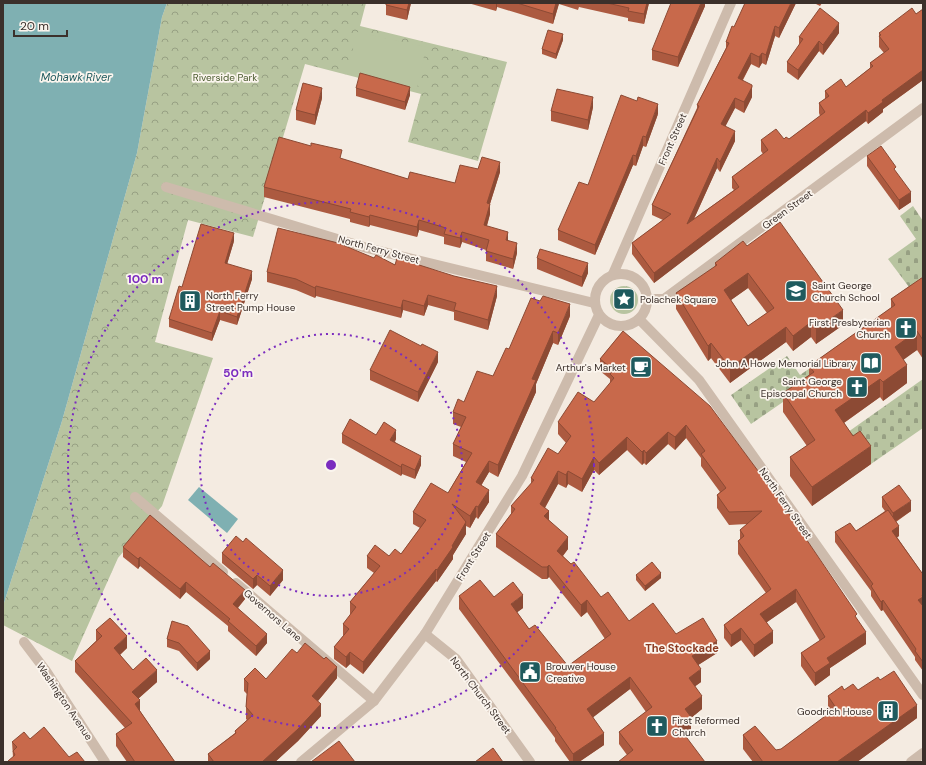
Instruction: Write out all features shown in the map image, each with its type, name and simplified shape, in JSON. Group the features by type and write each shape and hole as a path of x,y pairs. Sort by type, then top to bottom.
{"street":[{"name":"Front Street","path":"594,303 598,285 612,274 731,3"},
{"name":"Green Street","path":"647,299 664,299 923,108"},
{"name":"North Ferry Street","path":"166,187 367,248 594,303"},
{"path":"594,303 599,315 606,322 614,326 623,326 639,319 644,313 647,299 646,291 636,278 621,273 612,274"},
{"name":"Front Street","path":"301,762 374,701 425,634 522,476 599,315"},
{"name":"North Ferry Street","path":"639,319 699,380 923,695"},
{"name":"Governors Lane","path":"135,497 374,701"},
{"name":"North Church Street","path":"425,634 456,659 530,762"},
{"name":"Washington Avenue","path":"24,642 46,671 105,762"},
{"path":"911,762 923,753"}],"green space":[{"name":"Riverside Park","path":"167,3 366,3 360,26 507,62 478,161 408,142 421,94 305,64 253,237 188,220 155,342 213,358 162,506 118,558 72,661 3,625 3,606 62,421 137,153 162,17"},
{"path":"357,32 426,47 417,89 347,73"},
{"path":"913,206 923,221 923,276 909,287 888,259 916,239 900,216"},
{"name":"Polachek Square","path":"624,286 634,290 638,300 634,310 624,314 614,310 610,300 614,290"},
{"path":"852,339 809,384 751,424 731,395 787,356 800,375"},
{"path":"923,379 923,428 871,464 848,432"}],"water":[{"name":"Mohawk River","path":"3,3 167,3 162,17 137,153 62,421 3,606"},
{"path":"199,487 238,519 227,533 188,500"}],"building":[{"path":"386,3 409,3 407,10 386,5"},
{"path":"517,3 556,3 553,14"},
{"path":"607,3 647,3 644,14 628,11 629,8"},
{"path":"671,3 701,3 678,57 652,50"},
{"path":"745,3 791,3 779,28 775,26 766,55 762,53 759,57 751,53 738,78 752,85 752,87 744,102 735,98 721,124 735,131 720,162 717,158 687,224 739,187 732,177 768,150 761,140 776,129 784,139 786,137 789,139 825,112 819,103 829,96 825,91 841,79 846,87 873,66 870,63 889,49 879,36 881,35 879,33 912,8 916,14 923,9 923,70 882,100 883,102 868,113 866,110 654,273 632,243 671,214 652,205 699,106 697,105 729,43 726,42 732,26 734,27"},
{"path":"820,8 839,23 823,45 819,41 798,70 787,62 803,39 799,37"},
{"path":"548,30 563,34 556,54 542,49"},
{"path":"360,73 410,87 405,102 356,88"},
{"path":"303,83 322,88 315,115 296,110"},
{"path":"557,89 593,97 588,120 551,111"},
{"path":"621,95 637,101 638,97 658,104 646,137 643,136 636,156 633,155 595,245 558,230 579,182 588,185"},
{"path":"279,137 311,146 311,143 342,150 340,158 408,179 410,172 455,183 460,165 478,169 482,157 500,162 487,203 490,204 484,225 508,232 506,240 517,243 513,259 486,251 489,240 462,232 460,238 444,234 446,228 419,220 417,227 370,215 369,217 350,212 351,209 264,187"},
{"path":"881,146 896,167 894,169 911,192 899,200 867,156"},
{"path":"780,222 843,310 816,329 811,322 793,336 786,327 730,368 711,343 708,346 676,293 717,265 715,263 743,241 747,246","holes":["748,273 774,308 748,326 724,290"]},
{"path":"201,224 234,233 225,263 252,271 237,317 220,311 212,333 169,319 179,286 182,287"},
{"path":"278,228 338,243 374,258 376,255 395,265 397,258 454,276 497,286 488,320 454,310 456,303 428,295 424,306 403,300 401,308 316,286 315,288 296,279 267,272"},
{"path":"540,249 588,263 582,277 537,258"},
{"path":"923,277 923,340 917,331 895,347 907,365 883,382 880,379 835,410 853,436 860,431 871,446 812,487 790,457 815,440 783,393 814,372 809,366 895,305 891,299"},
{"path":"543,296 570,304 558,333 553,331 532,379 536,380 498,465 489,461 476,482 489,490 470,516 452,504 466,522 452,546 453,547 437,570 436,569 363,662 350,652 346,657 334,647 349,629 343,624 356,607 350,602 380,566 367,556 375,545 389,556 395,549 401,554 426,520 413,512 431,483 448,493 472,453 453,444 466,417 453,412 458,399 464,402 477,371 493,376 506,348 509,349 531,298 540,301"},
{"path":"390,330 421,346 422,344 438,352 418,392 370,370"},
{"path":"623,331 710,406 781,502 857,614 855,616 866,632 827,658 830,663 815,673 801,653 825,637 796,589 760,614 773,631 754,645 741,628 731,635 724,625 771,589 738,541 744,536 740,530 762,511 729,512 717,495 726,488 701,454 705,451 686,425 675,437 668,432 646,453 644,450 642,452 627,437 599,463 594,457 582,479 568,471 566,475 558,471 540,504 549,511 544,516 568,537 557,551 571,564 574,562 601,597 608,592 629,621 653,603 676,634 703,618 717,641 692,656 701,669 689,678 702,696 685,709 691,717 678,726 705,762 618,762 633,750 619,732 652,707 630,677 587,709 604,733 573,754 556,728 459,596 480,580 494,597 513,582 523,595 511,604 529,629 535,625 568,666 611,634 587,600 581,605 549,565 547,567 542,567 496,534 515,509 511,506 534,480 531,478 548,448 558,454 571,436 558,422 578,392 594,402 614,378 610,374 614,370 600,359"},
{"path":"350,419 376,435 384,422 396,430 390,440 421,456 415,470 402,464 401,467 342,434"},
{"path":"899,485 911,501 893,513 882,497"},
{"path":"888,510 899,526 892,531 922,573 923,572 923,597 918,600 923,606 923,662 883,600 881,602 871,586 873,584 835,532 850,523 856,531"},
{"path":"150,515 210,567 213,563 245,590 233,604 267,634 256,646 228,621 230,619 186,582 180,589 140,557 138,559 123,547"},
{"path":"236,536 243,542 246,538 283,570 270,586 257,575 253,579 222,553"},
{"path":"652,562 661,573 645,586 636,575"},
{"path":"110,618 127,636 114,648 133,670 146,658 157,670 132,692 140,700 135,704 175,762 135,762 116,734 132,723 75,661 102,636 96,630"},
{"path":"172,621 188,626 210,651 197,663 179,643 167,639"},
{"path":"305,643 324,659 326,657 337,667 312,696 321,704 298,729 262,762 214,762 208,754 236,733 235,731 253,715 246,707 248,683 244,679 255,668 266,679 292,649 297,653"},
{"path":"894,671 917,705 837,762 763,762 743,735 755,726 776,750 781,749 836,708 828,696 842,686 844,690 853,684 858,690 878,677 880,680"},
{"path":"44,727 69,757 77,752 85,762 8,761 15,755 13,751 17,747 12,742 24,732 30,739"},
{"path":"339,741 355,762 311,762"},
{"path":"493,748 503,762 475,762"}],"place":[{"name":"Saint George Church School","path":"796,291"},
{"name":"Polachek Square","path":"624,299"},
{"name":"North Ferry Street Pump House","path":"190,301"},
{"name":"First Presbyterian Church","path":"906,328"},
{"name":"John A Howe Memorial Library","path":"871,363"},
{"name":"Arthur's Market","path":"641,367"},
{"name":"Saint George Episcopal Church","path":"857,387"},
{"name":"Brouwer House Creative","path":"530,672"},
{"name":"Goodrich House","path":"888,711"},
{"name":"First Reformed Church","path":"657,726"}],"district":[{"name":"The Stockade","path":"682,648"}]}
